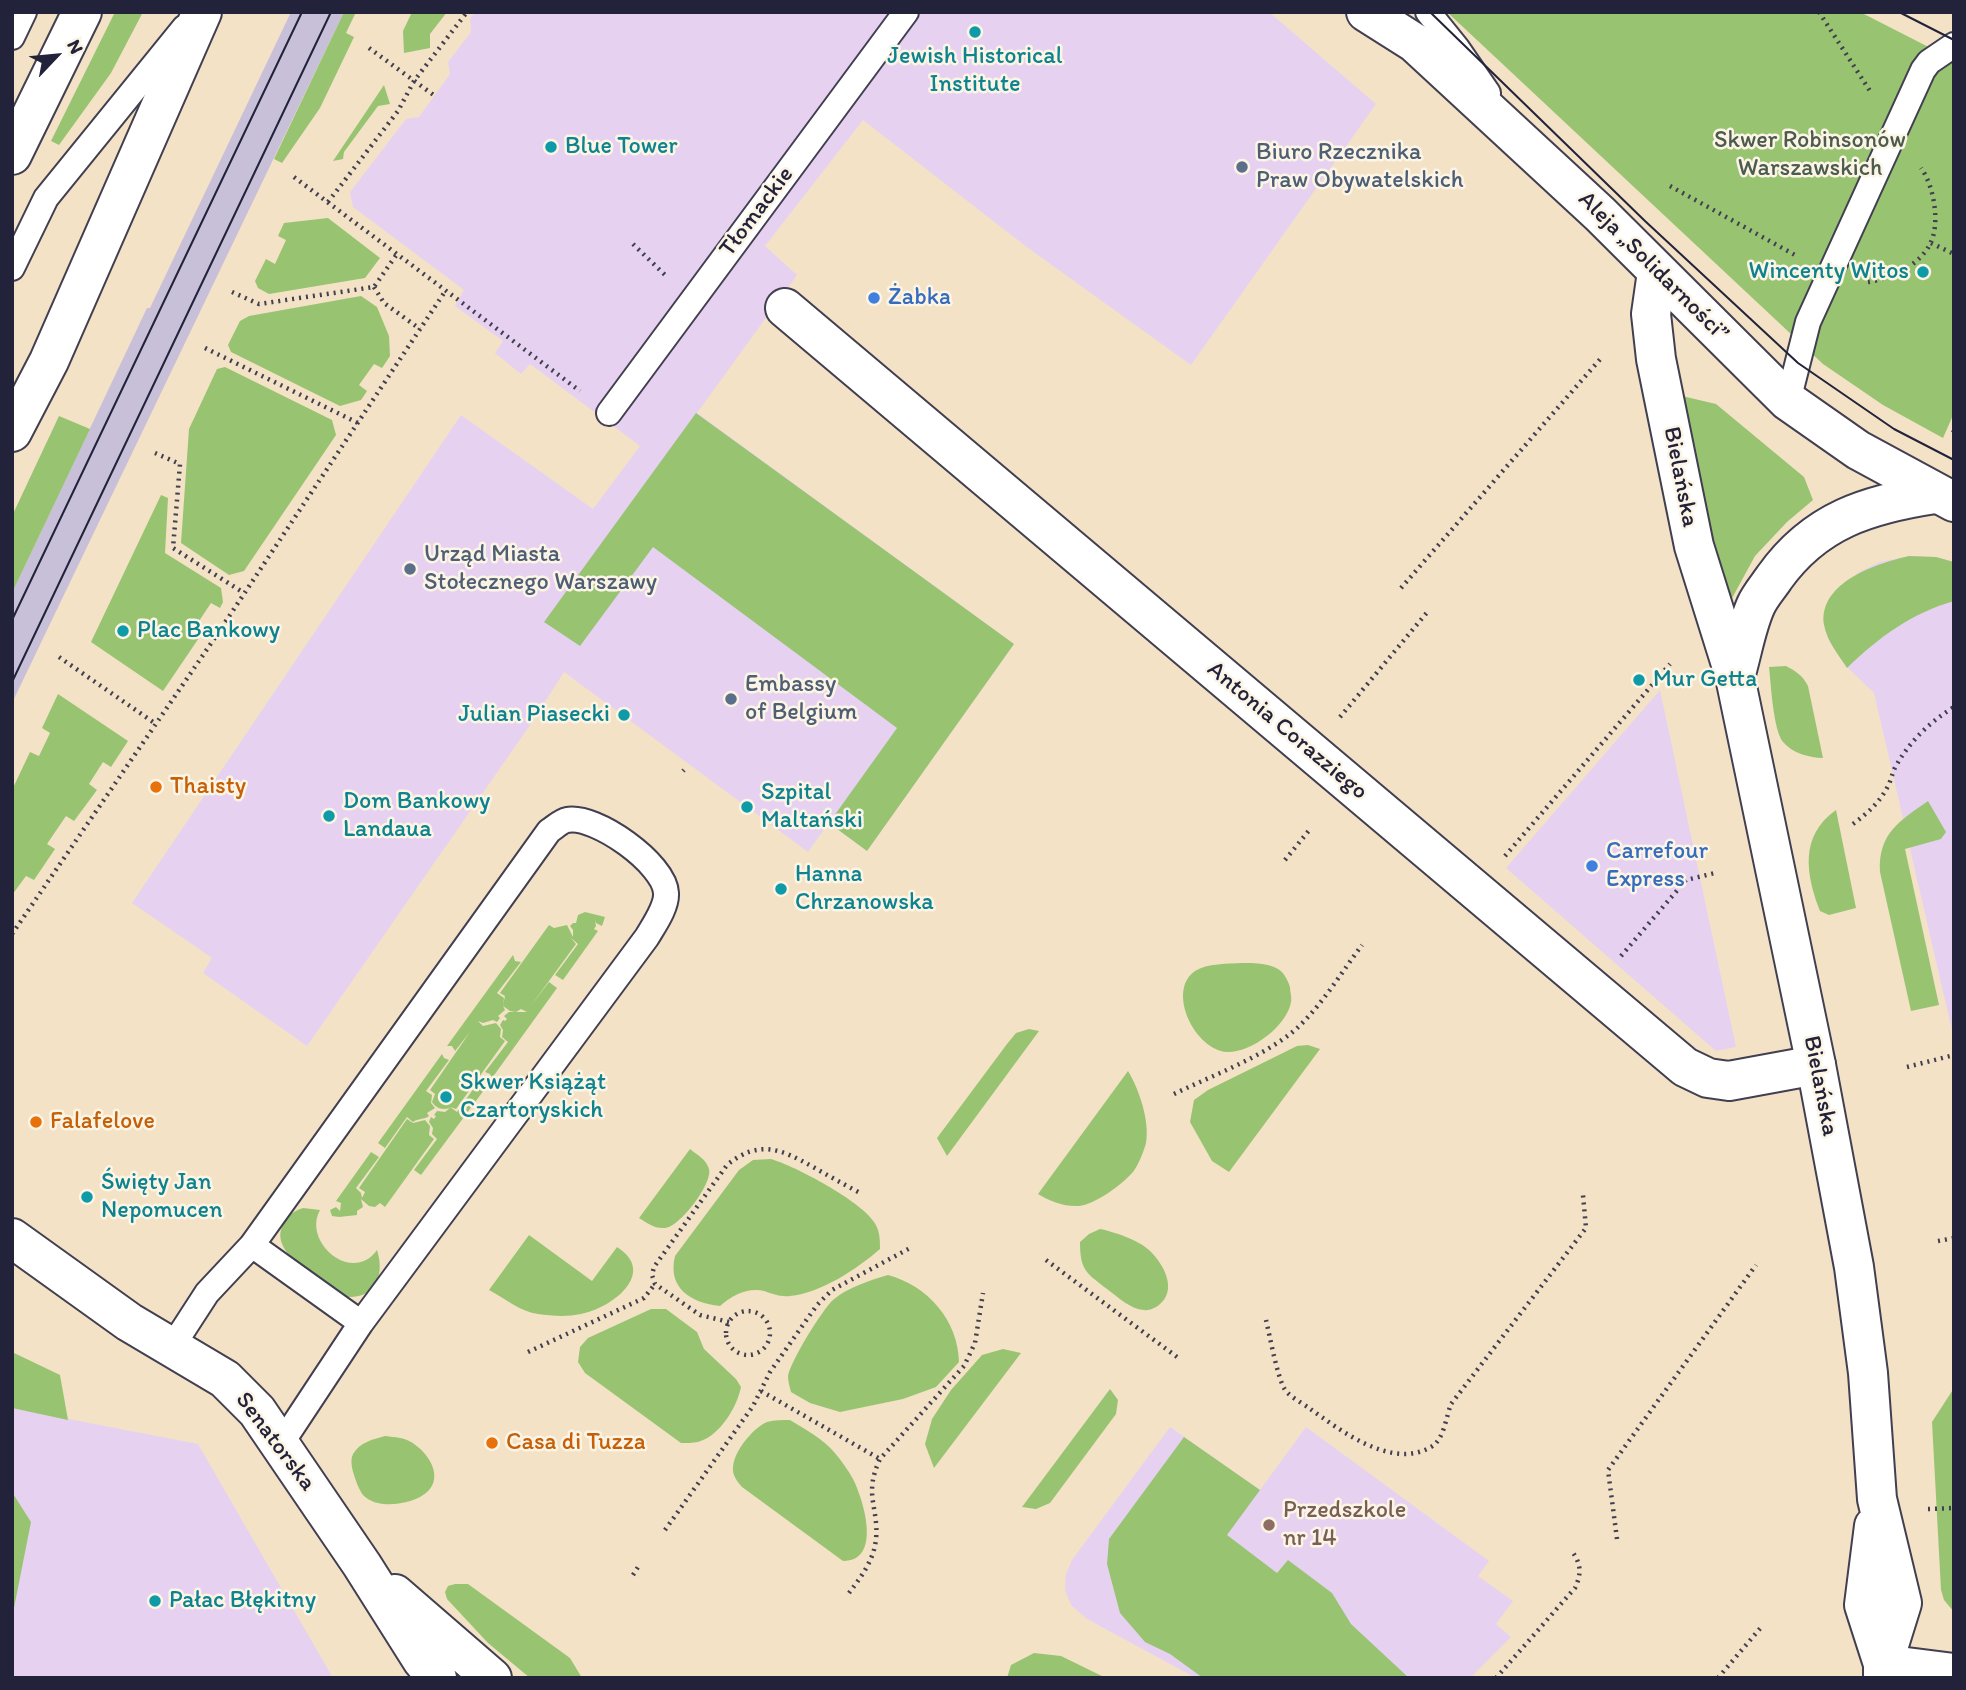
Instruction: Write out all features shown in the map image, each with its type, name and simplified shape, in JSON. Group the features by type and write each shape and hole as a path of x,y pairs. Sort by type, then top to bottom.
{"street":[{"path":"12,155 82,12"},
{"path":"12,432 49,361 200,12"},
{"name":"Aleja „Solidarności”","path":"1366,12 1415,43 1628,240 1788,401 1858,450 1945,498"},
{"name":"Bielańska","path":"1657,272 1651,314 1656,359 1694,546 1735,677 1816,1065 1854,1267 1868,1373 1877,1499 1902,1603 1883,1671"},
{"name":"Antonia Corazziego","path":"785,308 1685,1067 1707,1078 1729,1081 1816,1065"},
{"name":"Bielańska","path":"1735,677 1756,604 1786,562 1820,531 1849,514 1892,500 1945,498"},
{"name":"Senatorska","path":"12,1238 129,1322 225,1379 257,1411 362,1565 400,1628 437,1678"},
{"name":"Senatorska","path":"12,1270 129,1322"},
{"name":"Senatorska","path":"362,1565 492,1678"},
{"path":"1883,1671 1954,1673"}],"lane":[{"path":"12,37 24,12"},
{"path":"12,268 53,188 200,12"},
{"name":"Tłomackie","path":"609,413 906,12"},
{"path":"1428,12 1532,152"},
{"path":"1788,401 1808,322 1923,70 1929,62 1954,46"},
{"path":"172,1347 207,1293 252,1245 549,831 567,820 587,821 606,830 652,864 664,881 667,895 660,915 647,937 361,1323 281,1444"},
{"path":"252,1245 361,1323"}],"path":[{"path":"328,202 398,111 414,81 467,12"},
{"path":"369,48 435,96"},
{"path":"295,177 609,413"},
{"path":"1931,243 1954,254"},
{"path":"232,292 259,304 374,287 397,254"},
{"path":"374,287 384,303 420,329"},
{"path":"12,934 446,290"},
{"path":"205,348 358,423"},
{"path":"1401,588 1602,357"},
{"path":"1954,431 1954,436"},
{"path":"155,453 180,464 173,548 244,593"},
{"path":"1336,721 1429,610"},
{"path":"59,657 156,724"},
{"path":"1502,860 1670,664"},
{"path":"1853,824 1883,796 1895,766 1913,740 1935,719 1954,707"},
{"path":"1285,860 1311,828"},
{"path":"1617,960 1686,880 1716,873"},
{"path":"1174,1094 1266,1049 1292,1032 1362,945"},
{"path":"1907,1067 1954,1055"},
{"path":"729,1322 700,1315 655,1284 652,1275 654,1267 727,1165 750,1151 768,1148 787,1152 862,1194"},
{"path":"1266,1320 1284,1390 1345,1433 1369,1446 1405,1452 1433,1447 1441,1436 1451,1404 1586,1228 1583,1195"},
{"path":"1938,1241 1954,1238"},
{"path":"665,1530 739,1427 771,1372 817,1305 832,1290 912,1247"},
{"path":"1046,1260 1177,1357"},
{"path":"1616,1539 1608,1470 1756,1265"},
{"path":"528,1352 643,1298 655,1284"},
{"path":"849,1593 870,1561 876,1539 871,1488 880,1459 964,1366 975,1343 983,1293"},
{"path":"748,1311 759,1314 768,1322 770,1333 767,1345 759,1353 748,1355 737,1352 729,1343 726,1333 729,1322 737,1314 748,1311"},
{"path":"761,1391 880,1459"},
{"path":"1928,1509 1954,1508"},
{"path":"1496,1678 1575,1588 1580,1578 1580,1568 1571,1550"},
{"path":"633,1574 638,1567"},
{"path":"1718,1678 1763,1625"}],"shaded area":[{"path":"291,12 344,12 12,703 12,593"},
{"path":"475,12 1269,12 1376,104 1191,365 1028,248 863,120 765,246 797,275 697,413 1014,644 867,851 829,823 808,852 564,672 307,1046 203,973 212,958 132,903 461,415 593,509 640,446 530,364 521,374 495,353 503,341 455,306 464,290 353,207 350,192 406,119 419,117 450,74 448,62 471,32 470,19"},
{"path":"1909,556 1936,557 1954,562 1954,1039 1874,693 1847,667 1828,639 1824,622 1827,604 1837,589 1861,571 1880,562"},
{"path":"1660,690 1736,1047 1716,1051 1506,868"},
{"path":"12,1408 198,1444 333,1678 12,1678"},
{"name":"Przedszkole nr 14","path":"1170,1427 1260,1490 1306,1427 1489,1561 1478,1576 1513,1601 1496,1624 1511,1637 1470,1678 1196,1678 1087,1619 1072,1606 1065,1590 1066,1574 1072,1560"}],"green space":[{"path":"115,12 143,12 111,73 59,145 51,141"},
{"path":"344,12 356,12 346,33 354,37 320,108 282,163 274,159"},
{"path":"412,12 447,12 430,34 430,48 404,53 403,31"},
{"name":"Skwer Robinsonów Warszawskich","path":"1447,12 1860,12 1954,60 1954,413 1943,438 1883,405 1823,364"},
{"path":"384,85 390,104 378,106 344,152 343,159 333,161"},
{"path":"328,218 380,258 365,278 269,294 258,288 255,281 266,259 275,264 286,240 278,236 284,223"},
{"path":"361,296 377,307 389,336 390,356 382,368 374,364 359,385 367,391 361,400 340,406 231,352 228,345 240,321 249,316"},
{"path":"225,367 332,420 336,435 244,571 229,575 181,543 189,429 217,369"},
{"path":"1682,396 1716,404 1804,477 1813,500 1787,522 1755,556 1731,600 1726,598"},
{"path":"696,413 1014,644 867,851 829,823 897,728 653,547 580,646 544,622"},
{"path":"59,416 90,429 12,593 12,516"},
{"path":"161,495 168,498 165,553 221,588 223,602 220,608 211,603 197,624 205,629 163,691 91,642"},
{"path":"1909,556 1936,557 1954,562 1954,601 1924,612 1897,627 1847,668 1825,631 1825,610 1830,597 1853,577"},
{"path":"1786,666 1799,674 1808,686 1823,758 1796,752 1783,742 1780,736 1769,667"},
{"path":"58,694 128,741 111,767 103,762 89,784 97,790 74,821 66,816 47,844 55,849 34,880 26,876 12,895 12,790 30,752 39,756 50,733 42,728"},
{"path":"1928,801 1946,832 1941,839 1905,849 1939,1005 1911,1011 1880,872 1880,859 1892,830"},
{"path":"1836,810 1856,908 1829,915 1820,911 1815,897 1809,857 1816,832 1824,820"},
{"path":"585,912 605,917 602,926 595,920 594,929 598,931 563,980 555,975 578,944 571,938 576,944 530,1007 549,982 557,988 492,1078 485,1072 508,1042 502,1037 503,1030 500,1025 507,1019 504,1016 509,1012 516,1012 503,1006 505,1010 498,1016 500,1018 497,1022 478,1021 483,1026 496,1023 501,1029 500,1037 505,1041 456,1109 450,1107 457,1112 479,1081 482,1086 487,1086 421,1175 414,1170 437,1139 432,1134 433,1128 429,1122 431,1117 434,1119 437,1111 445,1112 450,1108 442,1109 436,1106 432,1102 435,1094 430,1090 470,1032 455,1051 452,1046 447,1046 513,955 515,961 521,962 497,993 504,998 503,1005 505,996 500,993 549,925 554,928 567,925 573,937 570,926 576,923 578,915"},
{"path":"1242,963 1265,964 1280,970 1290,987 1291,1002 1283,1020 1275,1029 1247,1048 1227,1052 1215,1049 1195,1031 1184,1005 1183,992 1187,980 1200,968"},
{"path":"1029,1029 1039,1031 947,1156 937,1138 1016,1033"},
{"path":"1308,1045 1320,1049 1229,1172 1212,1161 1190,1122 1194,1100 1208,1090 1297,1046"},
{"path":"442,1054 449,1060 426,1091 432,1095 431,1103 435,1108 427,1113 429,1116 413,1122 407,1117 385,1148 378,1143"},
{"path":"1128,1071 1140,1096 1147,1134 1145,1146 1133,1172 1108,1193 1085,1205 1063,1204 1038,1194"},
{"path":"407,1119 413,1123 425,1120 430,1126 429,1135 434,1139 385,1207 380,1203 375,1207 369,1206 361,1199 363,1207 357,1211 357,1215 332,1216 330,1210 336,1207 340,1211 341,1203 336,1201 371,1152 379,1157 356,1188 362,1198 365,1192 359,1188"},
{"path":"690,1149 708,1166 706,1184 687,1213 679,1220 665,1228 654,1227 639,1218"},
{"path":"771,1159 811,1176 856,1204 876,1225 880,1249 838,1279 802,1294 783,1296 752,1290 735,1296 720,1306 691,1297 678,1285 673,1267 675,1256 739,1170 753,1160"},
{"path":"303,1208 320,1210 316,1222 318,1235 332,1255 355,1263 367,1260 377,1250 379,1276 371,1290 356,1297 346,1297 313,1276 291,1257 283,1247 280,1236 283,1225 291,1214"},
{"path":"1100,1229 1133,1240 1155,1256 1164,1270 1168,1285 1165,1299 1159,1305 1148,1310 1134,1307 1089,1274 1081,1259 1080,1242"},
{"path":"529,1235 592,1281 617,1247 628,1257 633,1268 632,1278 617,1297 593,1310 560,1316 525,1311 489,1290"},
{"path":"888,1275 916,1287 938,1307 953,1332 959,1362 936,1387 903,1399 840,1412 810,1403 791,1392 788,1376 790,1369 807,1336 828,1306 852,1288"},
{"path":"651,1309 666,1309 697,1332 704,1349 741,1387 726,1420 706,1439 681,1443 585,1373 578,1362 580,1347 588,1338"},
{"path":"1003,1349 1021,1353 934,1468 925,1444 932,1419 951,1390 982,1355"},
{"path":"12,1352 60,1375 68,1420 12,1408"},
{"path":"1954,1388 1954,1612 1944,1600 1941,1590 1932,1422"},
{"path":"1110,1389 1118,1400 1116,1414 1050,1503 1036,1509 1022,1507"},
{"path":"790,1420 830,1447 853,1479 862,1501 867,1528 863,1551 855,1558 843,1561 742,1487 735,1478 734,1461 750,1435 767,1422"},
{"path":"385,1436 407,1440 428,1458 434,1475 429,1491 398,1504 375,1502 363,1495 352,1467 353,1454 363,1444"},
{"path":"1184,1437 1260,1490 1227,1535 1277,1573 1288,1560 1332,1593 1351,1624 1409,1678 1203,1678 1170,1654 1145,1642 1120,1613 1107,1564 1109,1539"},
{"path":"12,1492 31,1522 12,1618"},
{"path":"468,1584 570,1658 582,1678 530,1678 488,1643 447,1599 445,1592 448,1586"},
{"path":"1034,1653 1061,1656 1106,1678 1007,1678 1011,1665"}],"tram line":[{"path":"12,620 302,12"},
{"path":"12,682 331,12"},
{"path":"1430,12 1645,221 1798,363 1894,429 1954,460"},
{"path":"1899,12 1954,40"}],"place":[{"name":"Jewish Historical Institute","path":"975,32"},
{"name":"Blue Tower","path":"551,147"},
{"name":"Biuro Rzecznika Praw Obywatelskich","path":"1242,167"},
{"name":"Wincenty Witos","path":"1923,272"},
{"name":"Żabka","path":"874,298"},
{"name":"Urząd Miasta Stołecznego Warszawy","path":"410,569"},
{"name":"Plac Bankowy","path":"123,631"},
{"name":"Mur Getta","path":"1639,680"},
{"name":"Embassy of Belgium","path":"731,699"},
{"name":"Julian Piasecki","path":"624,715"},
{"name":"Thaisty","path":"156,787"},
{"name":"Szpital Maltański","path":"747,807"},
{"name":"Dom Bankowy Landaua","path":"329,816"},
{"name":"Carrefour Express","path":"1592,866"},
{"name":"Hanna Chrzanowska","path":"781,889"},
{"name":"Skwer Książąt Czartoryskich","path":"446,1097"},
{"name":"Falafelove","path":"36,1122"},
{"name":"Święty Jan Nepomucen","path":"87,1197"},
{"name":"Casa di Tuzza","path":"492,1443"},
{"name":"Przedszkole nr 14","path":"1269,1525"},
{"name":"Pałac Błękitny","path":"155,1601"}]}
